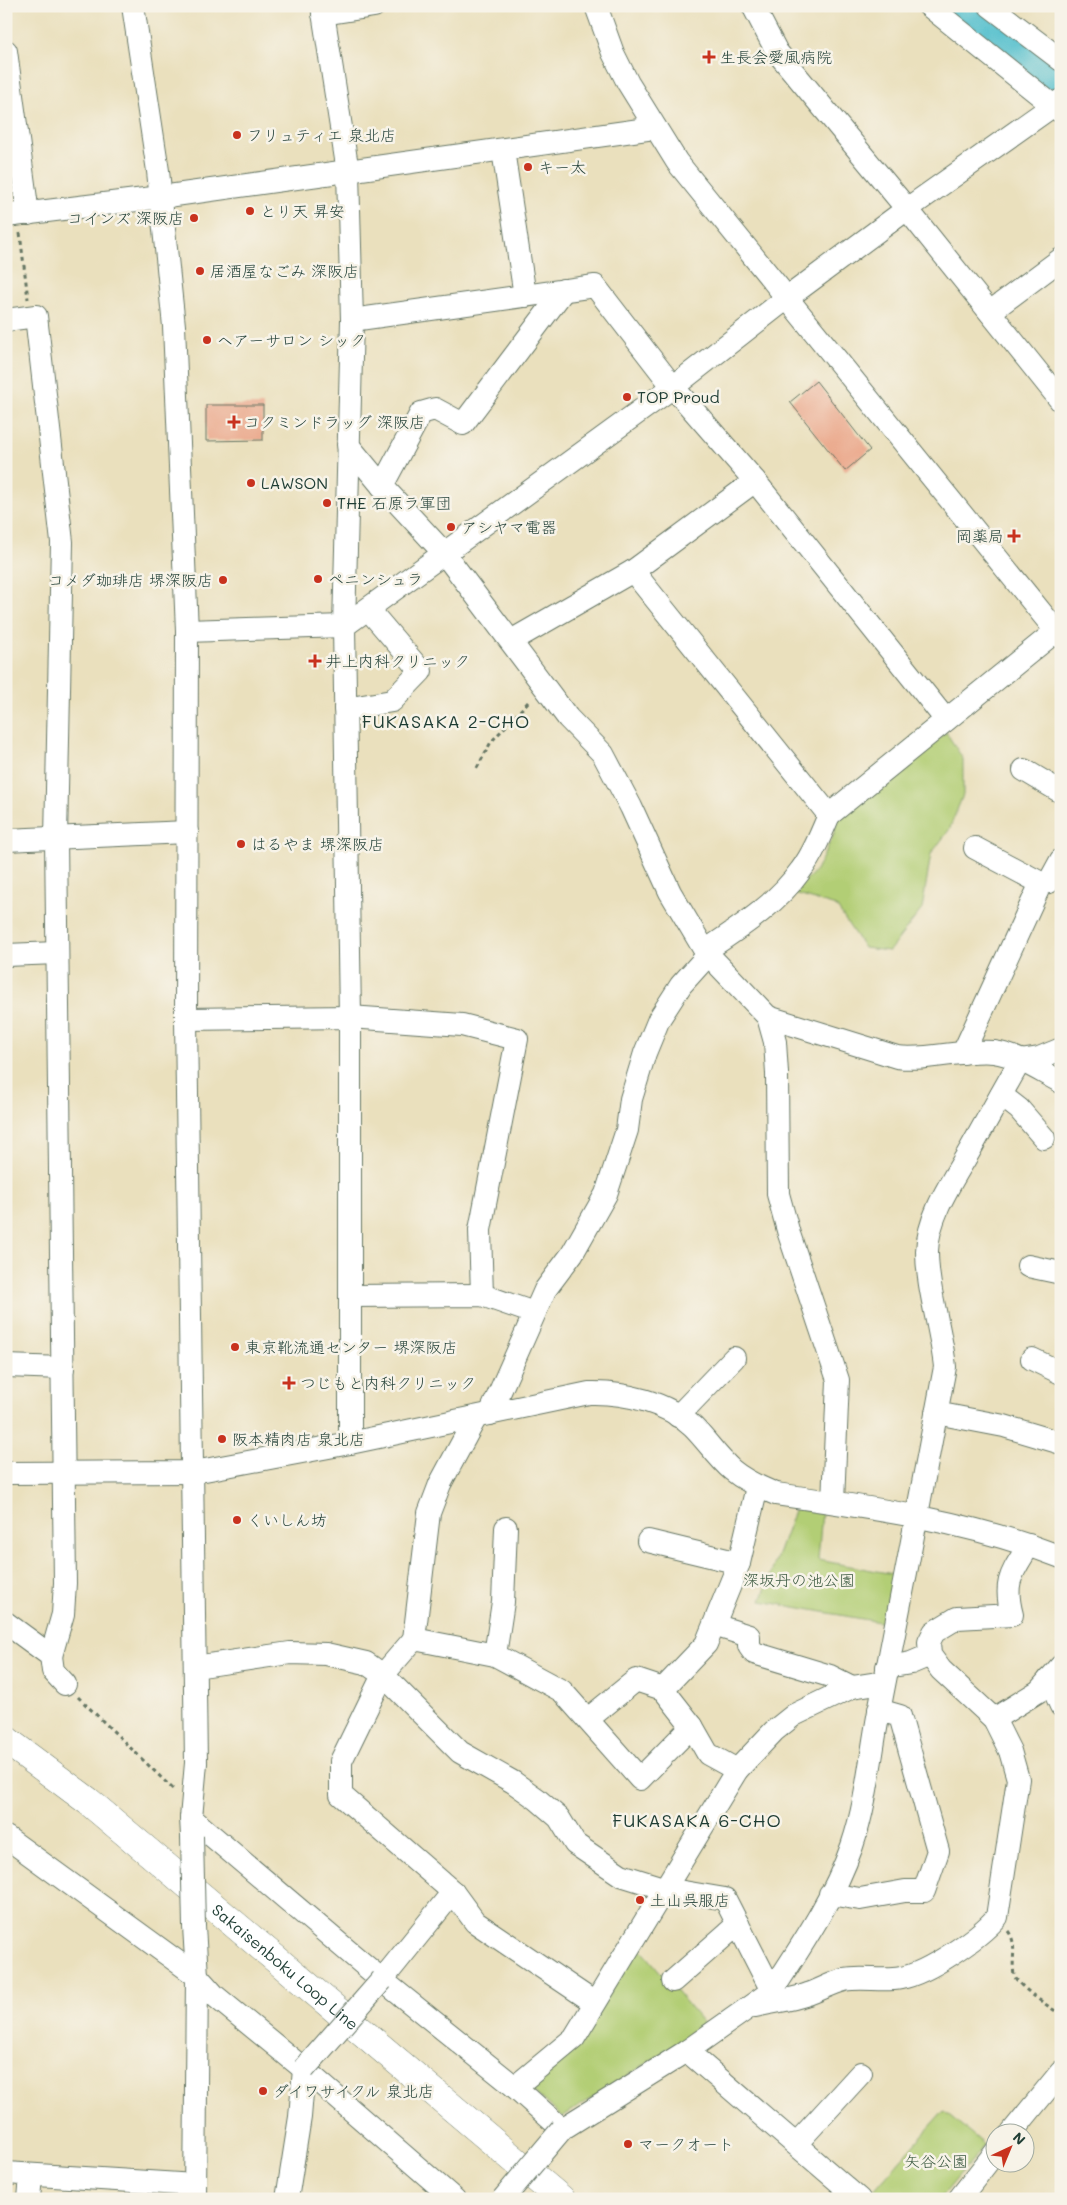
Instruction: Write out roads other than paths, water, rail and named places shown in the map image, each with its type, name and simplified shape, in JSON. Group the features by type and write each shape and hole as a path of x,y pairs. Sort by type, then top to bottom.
{"main road":[{"name":"Sakaisenboku Loop Line","path":"6,1740 88,1800 562,2199"}],"street":[{"path":"6,2174 195,2192 197,1976 191,1827 196,1762 194,1472 186,1019 187,630 174,326 161,197 133,6"},
{"path":"350,1443 350,1017 344,626 352,320 348,172 322,10 374,6"},
{"path":"595,2003 475,1922 453,1892 341,1795 341,1761 382,1676 414,1639 429,1513 440,1484 483,1415 545,1290 589,1228 606,1194 627,1130 633,1090 659,1019 681,985 706,953 749,921 778,896 801,870 813,851 829,815 1059,631 677,162 654,128 613,53 596,6"},
{"path":"753,6 777,52 907,209 1061,401"},
{"path":"187,630 344,626 369,610 444,553 673,387 787,298 907,209 1057,106 928,6"},
{"path":"990,6 1061,60"},
{"path":"6,51 17,215 348,172 654,128"},
{"path":"503,150 525,296"},
{"path":"990,312 1061,259"},
{"path":"352,320 595,286 673,387 755,481 946,720"},
{"path":"382,486 421,413 435,409 463,424 564,290"},
{"path":"6,320 36,316 62,542 56,840 65,1583 63,1614 51,1656 53,1671 66,1684"},
{"path":"348,445 382,486 444,553 568,718 603,754 631,807 670,892 706,953 768,1017 775,1042 778,1074 778,1194 789,1234 838,1380 832,1502"},
{"path":"511,641 633,571 755,481"},
{"path":"633,571 829,815"},
{"path":"345,709 392,701 421,671 369,610"},
{"path":"1024,770 1061,792"},
{"path":"6,840 56,840 187,832"},
{"path":"975,848 1041,883 1049,882 1061,860"},
{"path":"963,1053 1041,883"},
{"path":"6,955 57,953"},
{"path":"186,1019 350,1017 462,1025 517,1039 480,1230 482,1296"},
{"path":"768,1017 897,1057 913,1059 963,1053 995,1052 1020,1061 1061,1082"},
{"path":"1020,1061 1039,1058 1061,1049"},
{"path":"503,2199 562,2129 687,2051 772,1991 806,1939 830,1894 852,1845 865,1794 879,1710 945,1367 942,1336 934,1309 927,1250 931,1229 943,1199 1020,1061"},
{"path":"1001,1095 1019,1109 1044,1138"},
{"path":"1028,1266 1061,1273"},
{"path":"350,1296 482,1296 534,1313"},
{"path":"678,1416 734,1358"},
{"path":"1032,1359 1061,1373"},
{"path":"6,1366 63,1368"},
{"path":"6,1473 194,1472 350,1443 589,1392 608,1392 632,1397 668,1409 692,1426 732,1471 757,1487 776,1494 918,1515 1029,1545 1061,1557"},
{"path":"936,1413 1004,1426 1061,1442"},
{"path":"663,1688 706,1644 739,1563 757,1487"},
{"path":"495,1655 503,1602 506,1528"},
{"path":"648,1541 739,1563"},
{"path":"750,2007 806,1995 842,1980 901,1978 925,1970 988,1927 997,1917 1018,1779 1010,1752 994,1719 941,1670 930,1655 929,1642 934,1632 946,1623 958,1618 1012,1615 1008,1598 1008,1582 1029,1545"},
{"path":"6,1623 51,1656"},
{"path":"714,1625 749,1636 749,1646 754,1653 830,1676 852,1687"},
{"path":"414,1639 495,1655 562,1691 640,1779 692,1726"},
{"path":"195,1667 290,1653 326,1654 366,1664 382,1676 460,1752 513,1782 537,1799 558,1818 575,1844 622,1875 666,1889 725,1899 772,1991"},
{"path":"515,2087 574,2038 737,1770 774,1731 794,1715 852,1687 930,1655"},
{"path":"994,1719 1040,1691 1055,1673"},
{"path":"1055,1673 1061,1706"},
{"path":"588,1720 636,1680 663,1688 692,1726 708,1754 737,1770"},
{"path":"830,1894 860,1899 904,1891 924,1891 938,1851 900,1716 879,1710"},
{"path":"191,1827 515,2087 562,2129"},
{"path":"6,1837 197,1976 215,1996 304,2069 454,2199"},
{"path":"287,2199 300,2117 304,2069 382,1980 453,1892"},
{"path":"673,1981 738,1924"},
{"path":"687,2051 857,2198"},
{"path":"1020,2122 1061,2072"},
{"path":"796,2144 861,2073"},
{"path":"959,2199 984,2167"},
{"path":"29,2199 31,2176"}],"waterway":[{"path":"960,6 1061,85"}],"place":[{"name":"生長会愛風病院","path":"709,57"},
{"name":"フリュティエ 泉北店","path":"237,135"},
{"name":"キー太","path":"528,167"},
{"name":"とり天 昇安","path":"250,211"},
{"name":"コインズ 深阪店","path":"194,218"},
{"name":"居酒屋なごみ 深阪店","path":"200,271"},
{"name":"ヘアーサロン シック","path":"207,340"},
{"name":"TOP Proud","path":"627,397"},
{"name":"コクミンドラッグ 深阪店","path":"234,422"},
{"name":"LAWSON","path":"251,483"},
{"name":"THE 石原ラ軍団","path":"327,503"},
{"name":"アシヤマ電器","path":"451,527"},
{"name":"岡薬局","path":"1014,536"},
{"name":"ペニンシュラ","path":"318,579"},
{"name":"コメダ珈琲店 堺深阪店","path":"223,580"},
{"name":"井上内科クリニック","path":"315,661"},
{"name":"はるやま 堺深阪店","path":"241,844"},
{"name":"東京靴流通センター 堺深阪店","path":"235,1347"},
{"name":"つじもと内科クリニック","path":"289,1383"},
{"name":"阪本精肉店 泉北店","path":"222,1439"},
{"name":"くいしん坊","path":"237,1520"},
{"name":"土山呉服店","path":"640,1900"},
{"name":"ダイワサイクル 泉北店","path":"263,2091"},
{"name":"マークオート","path":"628,2144"}],"district":[{"name":"FUKASAKA 2-CHO","path":"446,722"},
{"name":"FUKASAKA 6-CHO","path":"697,1821"}],"park label":[{"name":"深坂丹の池公園","path":"799,1580"},
{"name":"矢谷公園","path":"936,2161"}]}
